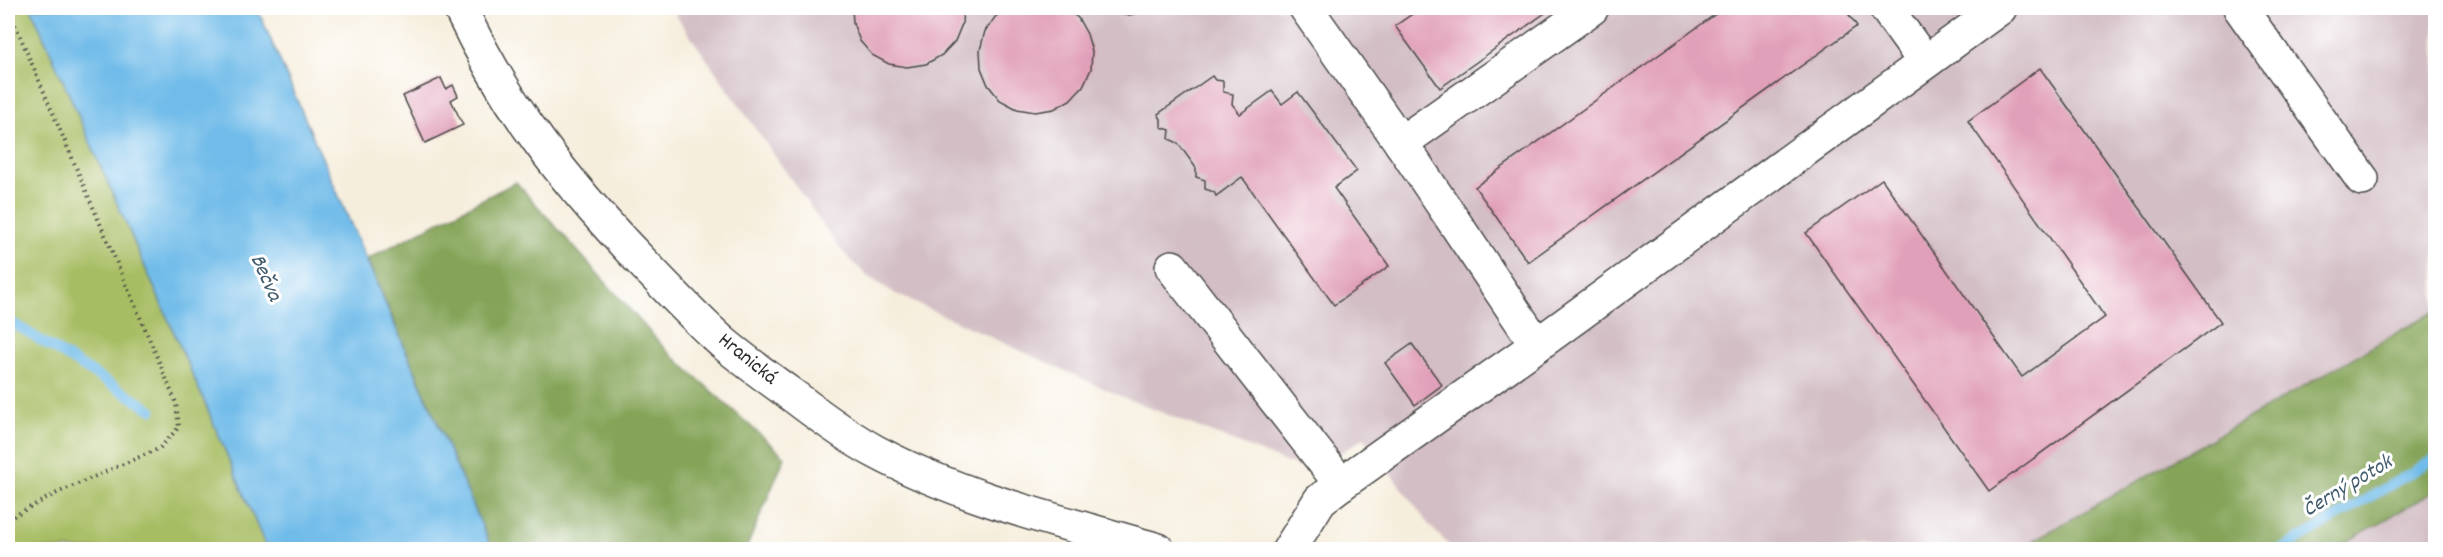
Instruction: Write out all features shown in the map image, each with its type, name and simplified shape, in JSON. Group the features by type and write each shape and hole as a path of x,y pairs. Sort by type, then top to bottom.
{"street":[{"name":"Hranická","path":"460,8 490,68 510,101 558,168 606,224 670,291 722,342 780,387 875,452 963,492 1158,549"},
{"path":"1306,8 1401,143 1537,345"},
{"path":"1401,143 1592,8"},
{"path":"1886,8 1924,61"},
{"path":"1289,549 1320,500 1341,484 1537,345 1924,61 2000,8"},
{"path":"2240,8 2362,179"},
{"path":"1172,267 1341,484"}],"path":[{"path":"8,8 163,371 176,403 179,427 160,448 57,493 8,519"}],"shaded area":[{"path":"685,8 2435,8 2435,311 2019,549 1453,549 1430,526 1364,438 1310,472 1118,395 896,294 867,276 840,249 675,14"},
{"path":"2435,491 2435,549 2334,549"}],"green space":[{"path":"8,8 31,8 267,549 8,549"},
{"path":"516,182 666,350 785,457 746,549 492,549 367,259"},
{"path":"2435,311 2435,491 2334,549 2019,549"}],"water":[{"name":"Bečva","path":"31,8 257,8 492,549 267,549"}],"building":[{"path":"852,8 963,8 962,24 955,41 942,55 926,64 907,67 889,64 872,55 860,41 853,23"},
{"path":"1009,8 1064,8 1078,18 1087,34 1092,51 1091,69 1083,86 1070,100 1054,109 1035,112 1017,109 1000,100 988,85 981,68 980,50 985,31 996,16"},
{"path":"1102,8 1152,8 1129,15 1112,13"},
{"path":"1421,8 1552,8 1440,88 1395,26"},
{"path":"1724,8 1844,8 1857,26 1528,262 1475,187"},
{"path":"2040,68 2221,322 1989,491 1806,233 1882,179 2022,377 2105,317 1968,121"},
{"path":"1212,76 1215,80 1223,81 1223,92 1233,94 1232,104 1240,114 1272,91 1282,104 1298,92 1357,171 1334,188 1389,266 1334,305 1242,177 1216,196 1214,192 1205,189 1205,180 1196,177 1196,168 1178,143 1169,139 1170,130 1161,127 1158,114"},
{"path":"441,78 446,89 453,85 458,96 451,100 463,125 425,143 403,96"},
{"path":"1412,344 1442,385 1415,405 1385,363"}],"waterway":[{"path":"8,320 152,410"},
{"name":"Černý potok","path":"2281,550 2436,458"}]}
